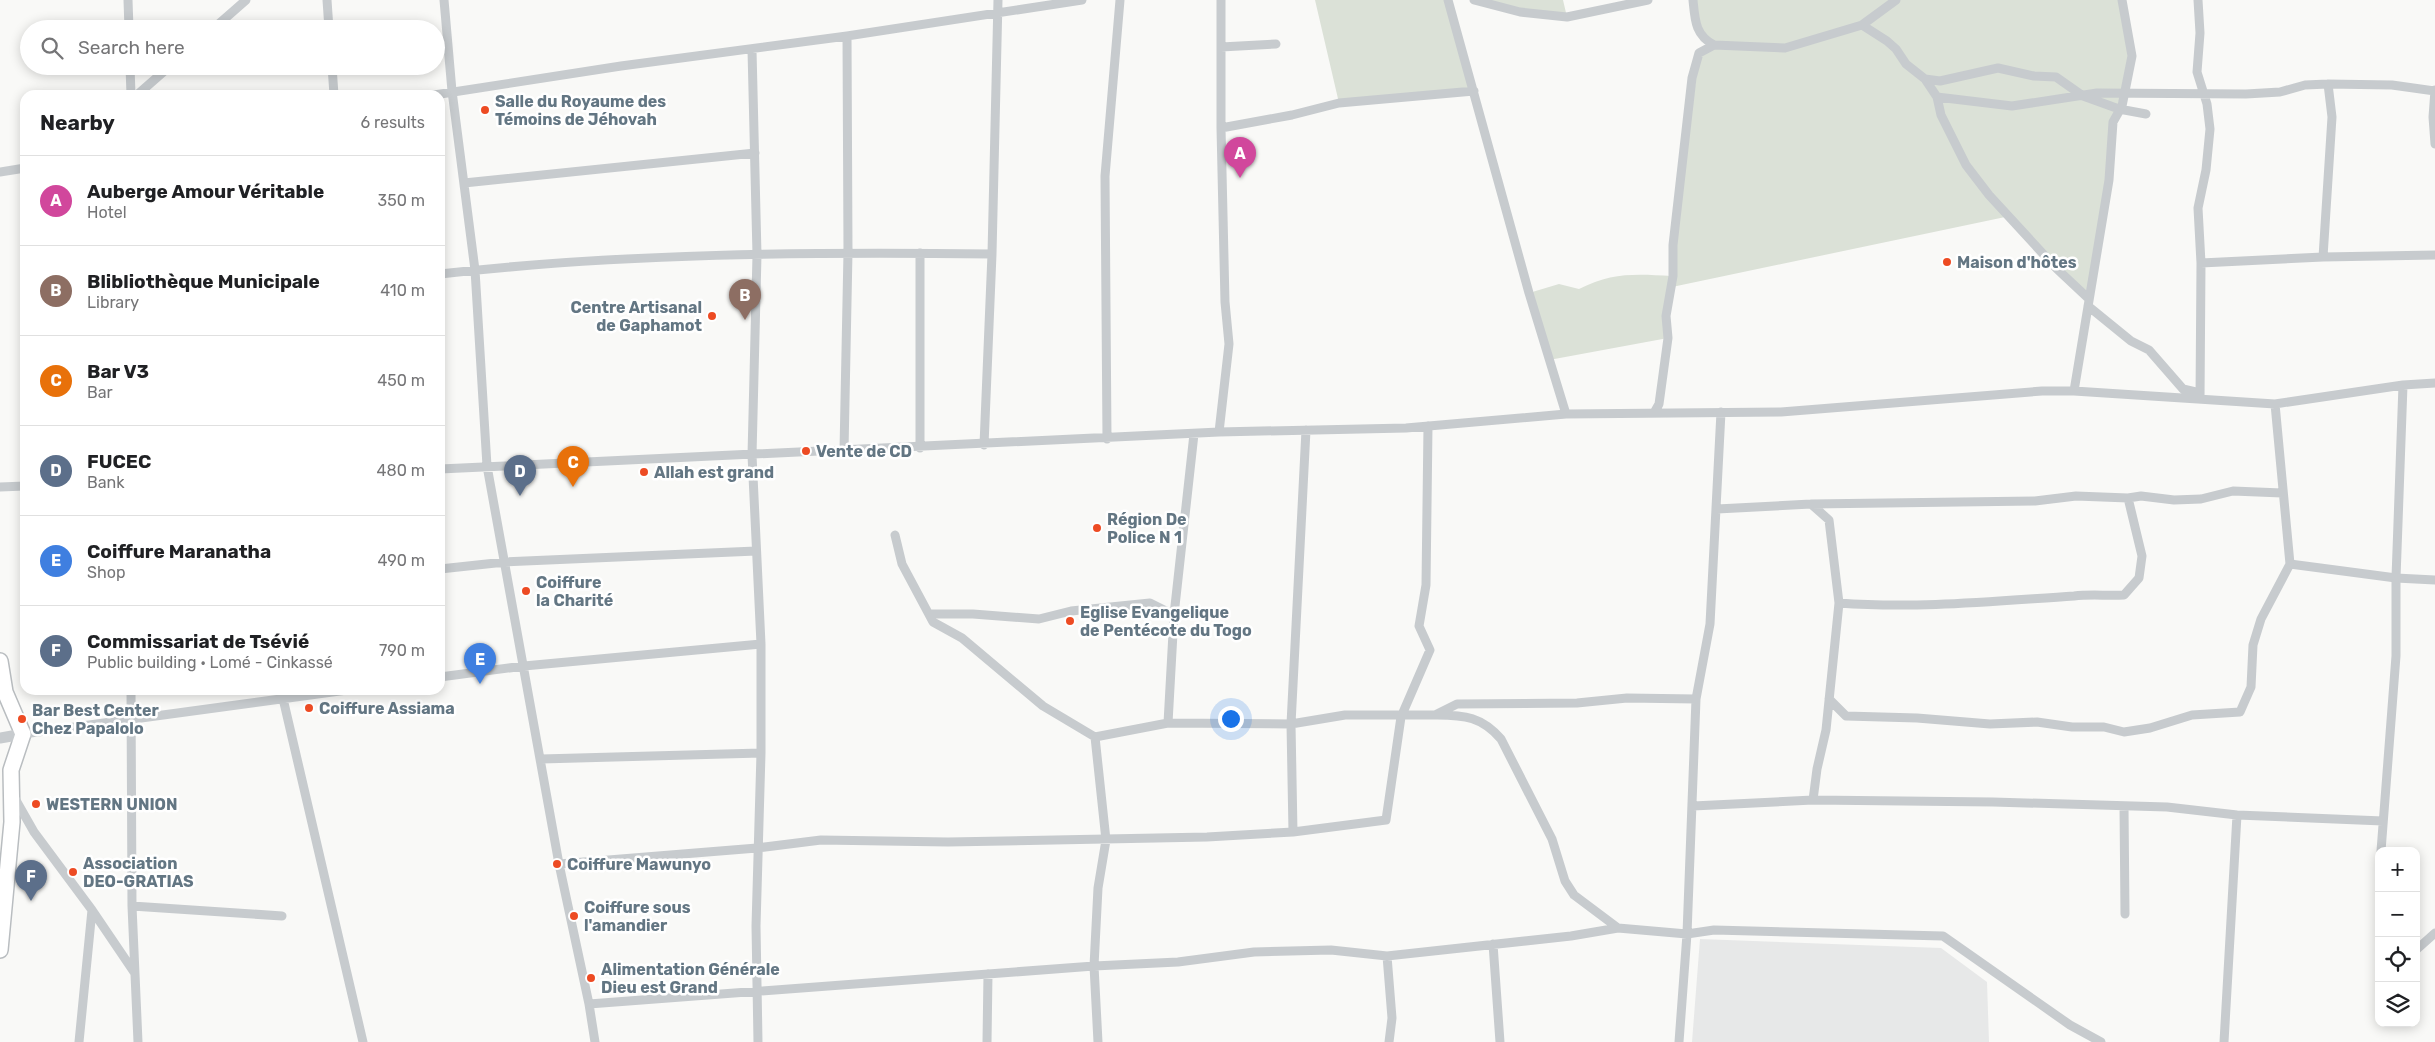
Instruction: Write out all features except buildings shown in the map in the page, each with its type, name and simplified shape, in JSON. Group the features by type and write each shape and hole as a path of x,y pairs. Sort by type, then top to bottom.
{"highway":[{"path":"0,661 5,692 24,734 11,770 13,794 0,950"}],"street":[{"path":"128,0 129,20"},
{"path":"327,0 328,20"},
{"path":"444,0 452,91 475,270 487,466 559,864 589,1004 595,1042"},
{"path":"984,445 992,254 998,0"},
{"path":"445,93 621,66 752,50 1082,0"},
{"path":"1107,439 1105,176 1120,0"},
{"path":"1219,432 1229,344 1225,302 1220,0"},
{"path":"1448,0 1529,293 1566,414"},
{"path":"1474,0 1520,12 1567,17 1648,0"},
{"path":"1693,0 1697,30 1705,40 1714,45 1784,48 1862,25 1896,0"},
{"path":"2074,391 2109,180 2113,122 2124,94 2132,56 2122,0"},
{"path":"2198,0 2200,33 2197,72 2204,92 2210,129 2206,170 2198,208 2201,262 2200,396"},
{"path":"222,20 241,2"},
{"path":"1862,25 1891,45 1906,64 1924,79 1937,97 1941,115 1966,165 1989,195 2089,302 2131,341 2155,355 2164,368 2184,389 2200,396"},
{"path":"844,451 848,252 847,36"},
{"path":"1221,47 1276,44"},
{"path":"1654,413 1659,404 1668,338 1666,316 1672,276 1673,245 1692,78 1699,54 1714,45"},
{"path":"752,50 757,255 752,455 760,644 761,753 757,848 758,1042"},
{"path":"1924,79 1940,81 1998,68 2034,76 2056,77 2083,96 2119,110 2146,114"},
{"path":"130,75 131,90"},
{"path":"143,90 160,75"},
{"path":"333,75 334,90"},
{"path":"2323,257 2332,117 2328,84"},
{"path":"1937,97 2012,106 2097,93 2204,92 2246,94 2280,92 2305,85 2392,85 2435,91 2433,117 2435,144"},
{"path":"1221,128 1292,115 1339,103 1474,91"},
{"path":"464,183 756,153"},
{"path":"0,172 20,169"},
{"path":"445,273 609,260 848,252 992,254"},
{"path":"920,253 920,448"},
{"path":"2201,262 2435,255"},
{"path":"445,469 984,445 1219,432 1428,426 1566,414 1781,412 2042,391 2200,396 2276,404 2403,385 2435,383"},
{"path":"2381,847 2396,656 2396,578 2403,385"},
{"path":"1829,699 1846,716 1917,718 1990,724 2037,722 2072,727 2104,727 2124,732 2150,728 2192,715 2240,712 2251,688 2254,645 2261,619 2290,564 2282,494 2276,404"},
{"path":"1679,1042 1687,934 1696,699 1710,624 1718,509 1721,412"},
{"path":"559,864 757,848 821,840 948,842 1207,838 1293,832 1386,820 1402,716 1430,650 1419,626 1426,586 1428,426"},
{"path":"1293,832 1291,724 1306,430"},
{"path":"1168,723 1174,614 1194,434"},
{"path":"0,487 20,486"},
{"path":"1718,509 1811,504 2035,501 2076,496 2128,498 2141,496 2174,500 2201,499 2233,491 2282,494"},
{"path":"1838,603 1938,604 2084,595 2124,595 2139,578 2142,556 2128,498"},
{"path":"1811,504 1829,520 1838,603 1826,730 1817,769 1813,800"},
{"path":"895,535 902,564 933,622 962,638 1043,706 1095,737 1168,723 1291,724 1345,715 1461,715 1490,726 1501,739 1552,839 1565,880 1574,895 1618,928"},
{"path":"445,568 505,562 756,551"},
{"path":"2290,564 2396,578 2435,580"},
{"path":"929,614 973,614 1039,619 1071,611 1150,603 1174,614"},
{"path":"445,676 524,666 760,644"},
{"path":"131,695 132,906 138,1042"},
{"path":"0,738 132,719 276,695"},
{"path":"282,695 363,1042"},
{"path":"1435,715 1457,704 1578,703 1627,698 1696,699"},
{"path":"1095,737 1106,840 1098,888 1094,966 1098,1042"},
{"path":"540,758 761,753"},
{"path":"13,794 34,832 135,972"},
{"path":"1692,806 1813,800 2124,806 2167,807 2237,815 2383,821"},
{"path":"2124,806 2125,914"},
{"path":"2224,1042 2237,815"},
{"path":"132,906 282,916"},
{"path":"79,1042 92,910"},
{"path":"589,1004 1094,966 1178,962 1254,952 1331,950 1387,956 1571,936 1618,928 1687,934 1714,930 1943,936 2070,1025 2101,1042"},
{"path":"2420,946 2435,933"},
{"path":"1493,944 1500,1042"},
{"path":"1387,956 1392,1018 1389,1042"},
{"path":"987,1042 988,974"}],"shaded area":[{"path":"1315,0 1449,0 1474,91 1339,103"},
{"path":"1474,0 1563,0 1567,17"},
{"path":"1693,0 2122,0 2132,56 2113,122 2089,299 2010,216 1672,287 1668,338 1549,360 1529,293 1559,284 1579,289 1591,283 1624,275 1672,276 1699,53 1714,45 1697,30"},
{"path":"1700,939 1941,948 1987,982 1989,1042 1692,1042"}],"place":[{"name":"Salle du Royaume des Témoins de Jéhovah","path":"485,110"},
{"name":"Auberge Amour Véritable","path":"1240,178"},
{"name":"Maison d'hôtes","path":"1947,262"},
{"name":"Centre Artisanal de Gaphamot","path":"712,316"},
{"name":"Blibliothèque Municipale","path":"745,320"},
{"name":"Vente de CD","path":"806,451"},
{"name":"Allah est grand","path":"644,472"},
{"name":"Bar V3","path":"573,487"},
{"name":"FUCEC","path":"520,496"},
{"name":"Région De Police N 1","path":"1097,528"},
{"name":"Coiffure la Charité","path":"526,591"},
{"name":"Eglise Evangelique de Pentécote du Togo","path":"1070,621"},
{"name":"Coiffure Maranatha","path":"480,684"},
{"name":"Coiffure Assiama","path":"309,708"},
{"name":"Bar Best Center Chez Papalolo","path":"22,719"},
{"name":"WESTERN UNION","path":"36,804"},
{"name":"Coiffure Mawunyo","path":"557,864"},
{"name":"Association DEO-GRATIAS","path":"73,872"},
{"name":"Commissariat de Tsévié","path":"31,901"},
{"name":"Coiffure sous l'amandier","path":"574,916"},
{"name":"Alimentation Générale Dieu est Grand","path":"591,978"}]}
